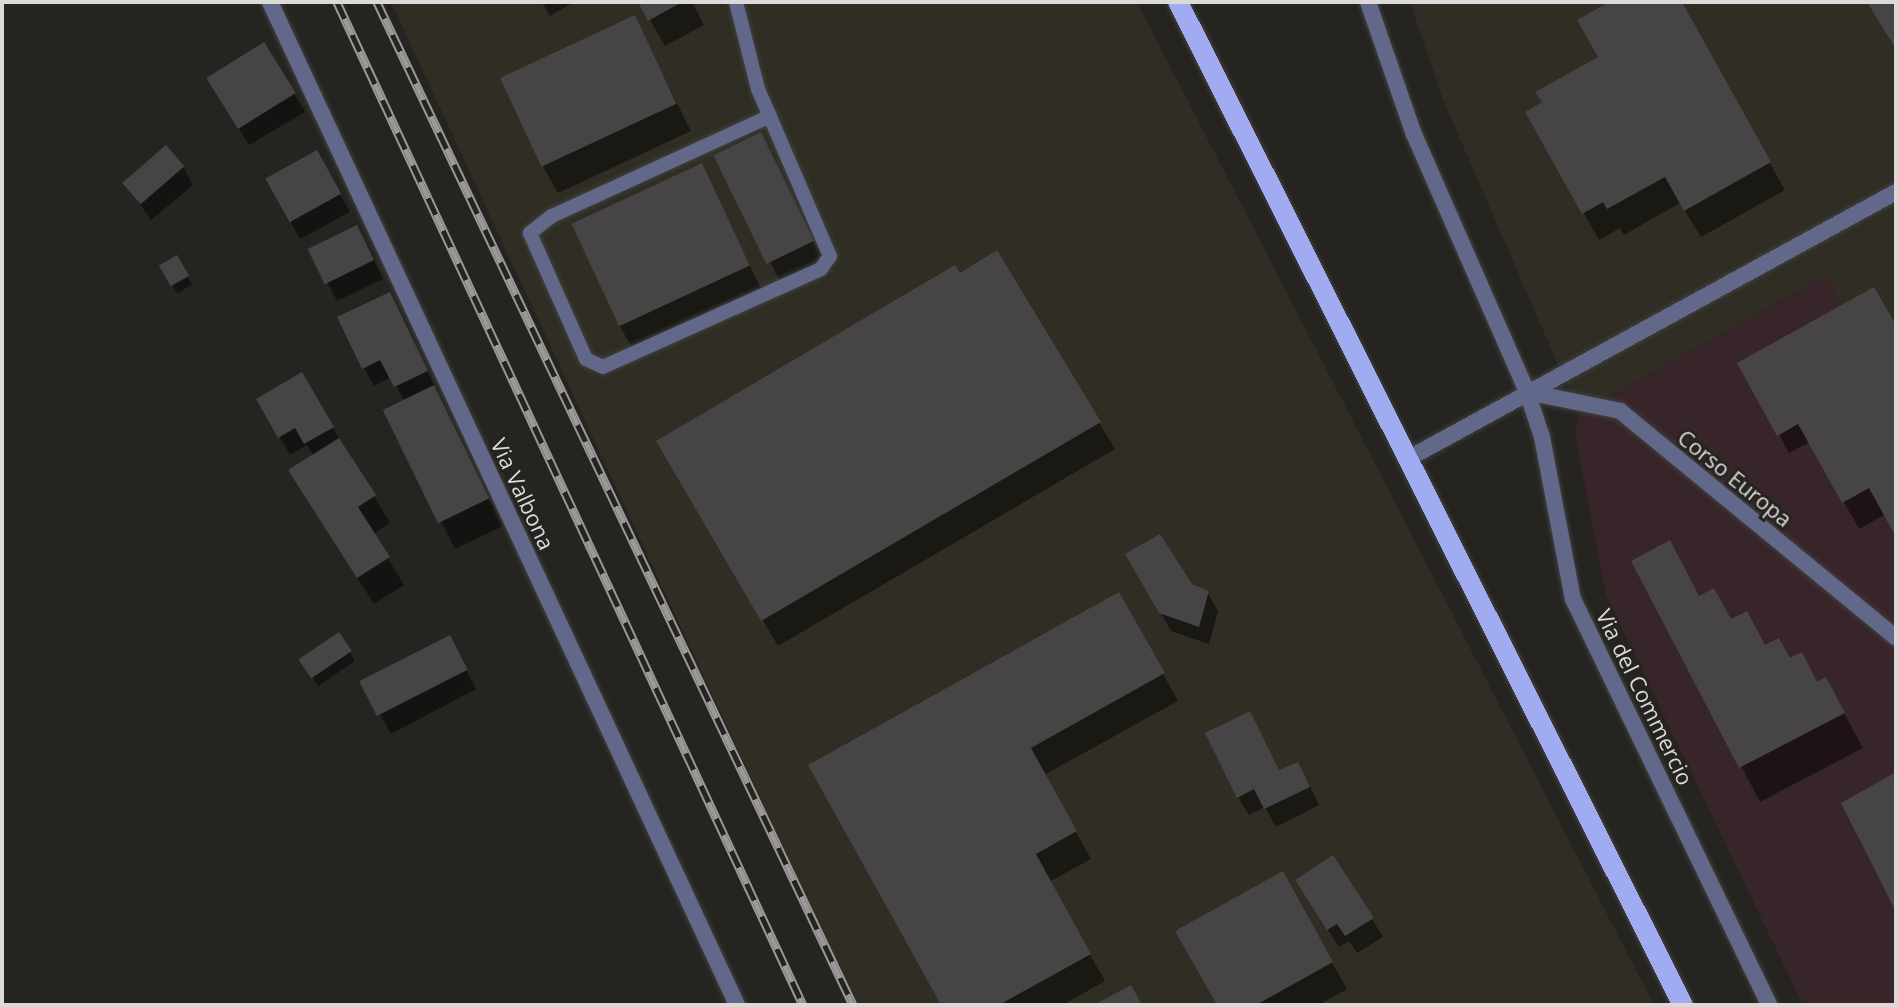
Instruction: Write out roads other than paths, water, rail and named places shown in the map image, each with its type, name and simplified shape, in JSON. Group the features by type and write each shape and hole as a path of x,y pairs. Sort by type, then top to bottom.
{"main road":[{"path":"1178,2 1411,457 1683,1005"}],"street":[{"name":"Via Valbona","path":"270,2 737,1005"},
{"name":"Via del Commercio","path":"1368,2 1413,132 1527,392 1542,437 1573,599 1769,1005"},
{"path":"1411,457 1896,192"},
{"name":"Corso Europa","path":"1527,392 1620,411 1896,638"}],"lane":[{"path":"736,2 770,116 830,256 821,269 603,367 586,359 530,233 552,216 770,116"}],"railway":[{"path":"337,2 803,1005"},
{"path":"377,2 853,1005"}]}
